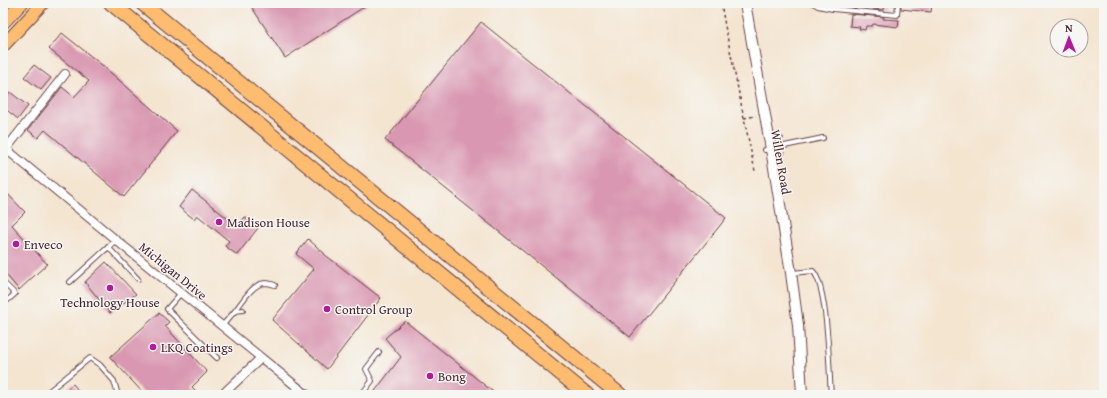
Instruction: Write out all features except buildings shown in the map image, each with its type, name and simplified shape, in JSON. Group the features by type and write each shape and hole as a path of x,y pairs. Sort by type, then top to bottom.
{"highway":[{"path":"111,3 587,395"},
{"path":"142,3 620,395"}],"main road":[{"path":"3,46 43,3"},
{"path":"3,24 18,7"}],"street":[{"name":"Willen Road","path":"740,3 791,273 798,325 802,395"},
{"name":"Willen Road","path":"745,3 787,275 798,325"},
{"name":"Michigan Drive","path":"65,74 6,149 307,395"},
{"path":"222,395 261,358"}],"lane":[{"path":"813,3 818,6 833,9 897,15 898,3"},
{"path":"768,149 823,138"},
{"path":"70,282 116,240"},
{"path":"108,247 138,279"},
{"path":"791,273 812,271 816,275 822,292 827,332 831,395"},
{"path":"222,326 251,291 259,284 266,283 275,285"},
{"path":"3,304 15,294 4,284"},
{"path":"181,293 167,309 217,358"},
{"path":"235,311 243,310"},
{"path":"361,395 372,381 366,369 379,352"},
{"path":"44,395 90,358 100,365 114,381 118,395"}],"path":[{"path":"721,3 755,172"}],"green space":[{"path":"3,3 22,3 3,23"}],"place":[{"name":"Madison House","path":"219,222"},
{"name":"Enveco","path":"16,244"},
{"name":"Technology House","path":"110,288"},
{"name":"Control Group","path":"327,309"},
{"name":"LKQ Coatings","path":"153,347"},
{"name":"Bong","path":"430,376"}]}
